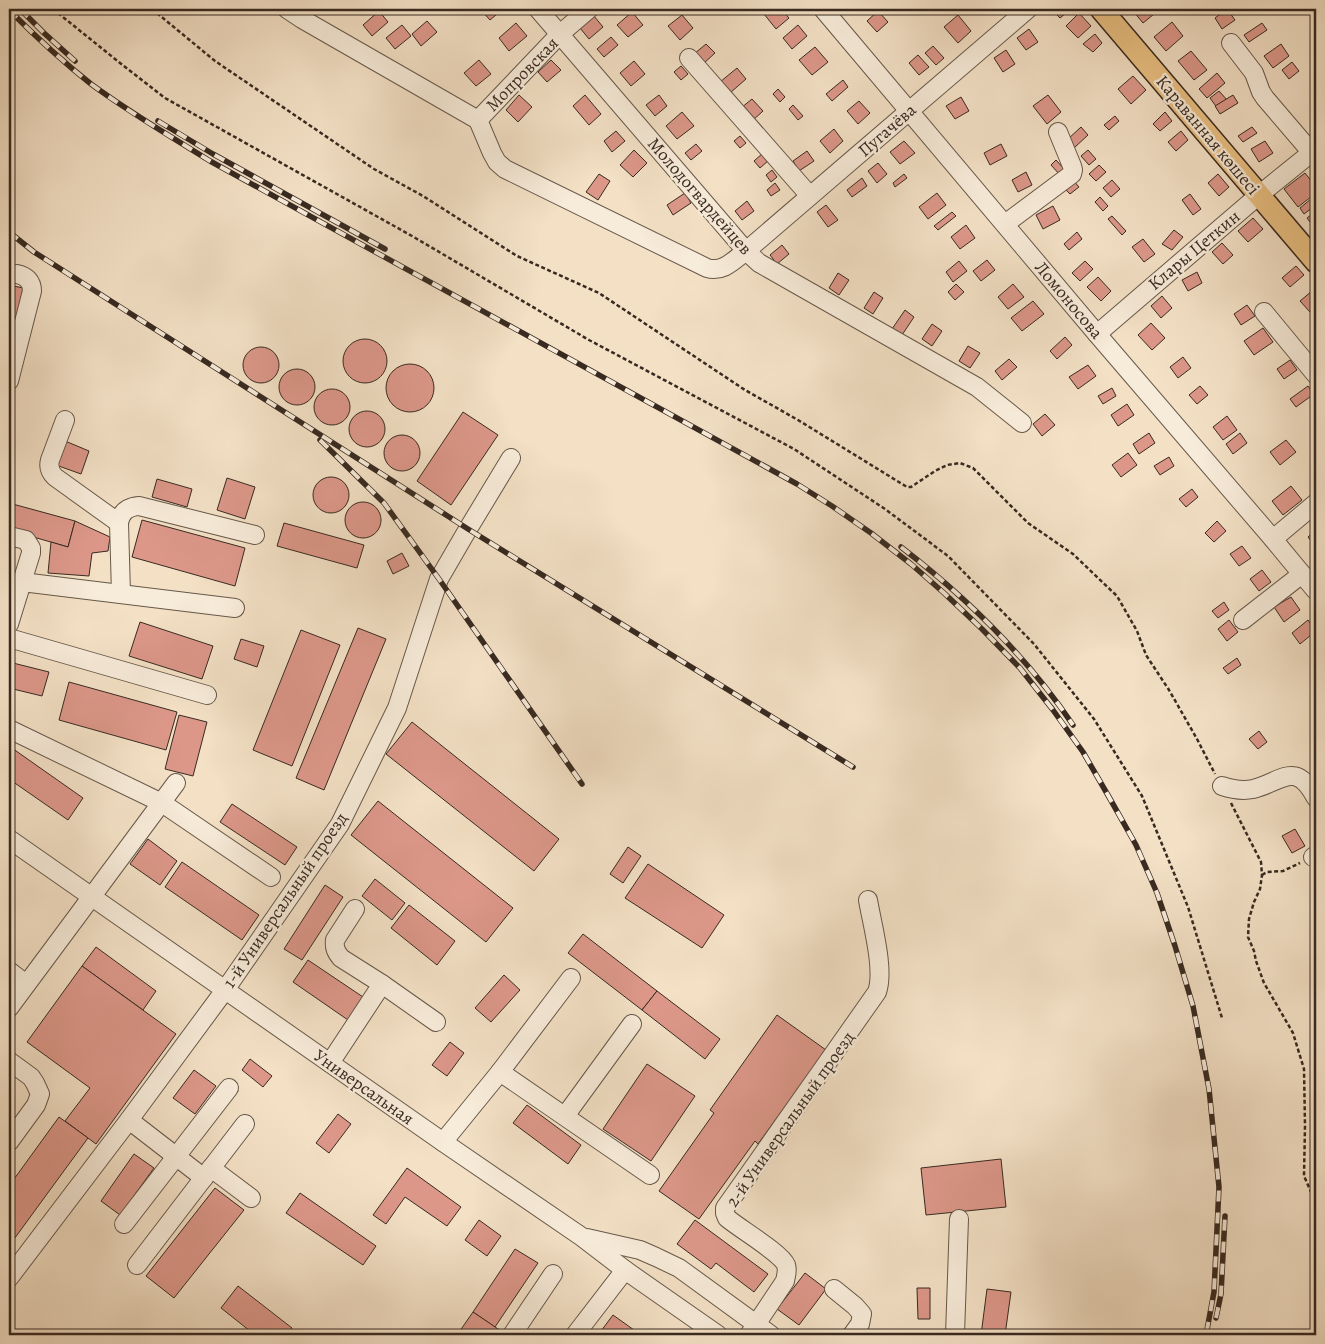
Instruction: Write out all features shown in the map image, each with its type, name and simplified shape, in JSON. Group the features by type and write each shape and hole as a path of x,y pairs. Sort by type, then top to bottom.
{"main road":[{"name":"Караванная көшесі","path":"1100,9 1316,262"}],"street":[{"path":"288,9 307,14 478,120"},
{"name":"Молодогвардейцев","path":"538,9 746,252 759,263 977,387 1022,423"},
{"name":"Мопровская","path":"478,120 560,34 590,9"},
{"name":"Ломоносова","path":"823,9 1316,591"},
{"name":"Пугачёва","path":"478,120 492,153 497,162 505,169 712,270 721,269 746,252 1028,9"},
{"path":"1231,43 1254,73 1265,98 1314,151"},
{"path":"689,58 810,196"},
{"path":"1005,224 1072,174 1072,166 1058,132"},
{"name":"Клары Цеткин","path":"1097,334 1259,195 1314,151"},
{"path":"9,381 32,290 30,281 23,275 18,274"},
{"path":"1264,312 1316,375"},
{"path":"65,420 50,460 50,470 55,477 118,523"},
{"name":"1-й Универсальный проезд","path":"9,1278 129,1120 224,990 340,824 397,708 439,579 510,458"},
{"path":"1273,539 1316,503"},
{"path":"121,594 118,523 126,509 139,506 255,535"},
{"path":"9,536 26,540 31,548 9,624"},
{"path":"1243,620 1302,574"},
{"path":"22,582 235,608"},
{"path":"9,638 207,695"},
{"path":"9,729 162,803 271,877"},
{"path":"1222,786 1230,789 1251,789 1283,776 1290,776 1297,777 1305,782 1316,798"},
{"path":"9,1008 176,783"},
{"name":"Универсальная","path":"9,839 582,1237 625,1270 718,1335"},
{"name":"2-й Универсальный проезд","path":"752,1330 785,1280 787,1274 786,1266 777,1255 727,1218 725,1208 877,992 880,984 880,967 868,900"},
{"path":"355,909 335,940 336,952 341,958 436,1022"},
{"path":"9,971 26,984"},
{"path":"443,1142 500,1072 572,978"},
{"path":"330,1063 382,984"},
{"path":"565,1116 632,1024"},
{"path":"9,1061 31,1077 40,1094 36,1105 9,1142"},
{"path":"500,1072 650,1175"},
{"path":"124,1224 229,1088"},
{"path":"129,1120 176,1156 251,1198"},
{"path":"137,1265 245,1124"},
{"path":"955,1335 959,1219"},
{"path":"582,1237 640,1250 679,1268 752,1330 771,1335"},
{"path":"575,1335 625,1270"},
{"path":"520,1332 553,1274"},
{"path":"834,1289 856,1306 862,1314 860,1324 852,1335"}],"path":[{"path":"53,9 166,98 412,236 589,340 794,449 885,509 948,556 1034,644 1094,719 1142,796 1188,907 1222,1018"},
{"path":"152,9 215,61 374,169 423,196 517,256 599,293 745,390 907,487 911,487 947,465 960,463 973,468 1028,523 1073,554 1117,596 1136,631 1146,655 1197,739 1261,862 1260,889 1249,919 1248,937 1264,982 1293,1032 1304,1070 1304,1176 1311,1192 1316,1192"},
{"path":"1262,875 1267,872 1283,871 1315,856"}],"building":[{"path":"480,9 503,9 490,20"},
{"path":"770,9 781,9 789,18 776,29 764,14"},
{"path":"1071,9 1060,18 1052,10"},
{"path":"1138,9 1159,10 1143,23 1134,12"},
{"path":"1227,9 1235,20 1222,29 1215,18"},
{"path":"379,11 388,22 372,36 363,25"},
{"path":"878,11 888,22 877,32 867,21"},
{"path":"632,12 643,25 628,37 617,25"},
{"path":"1079,13 1091,26 1078,38 1066,26"},
{"path":"682,15 693,28 680,40 668,26"},
{"path":"958,15 971,31 958,43 944,27"},
{"path":"594,16 603,27 589,39 580,28"},
{"path":"427,21 437,32 421,46 412,34"},
{"path":"1172,22 1183,36 1166,51 1154,37"},
{"path":"516,23 527,36 509,51 499,38"},
{"path":"1262,23 1267,30 1249,42 1244,35"},
{"path":"402,25 411,36 395,49 386,38"},
{"path":"798,25 807,36 792,49 783,38"},
{"path":"1029,29 1038,42 1026,50 1017,38"},
{"path":"1095,34 1102,43 1093,52 1083,44"},
{"path":"611,37 618,45 604,57 597,49"},
{"path":"706,44 715,53 703,64 694,54"},
{"path":"1281,44 1289,56 1273,68 1264,56"},
{"path":"933,46 944,58 936,65 925,53"},
{"path":"815,47 828,62 812,75 799,60"},
{"path":"1006,50 1015,64 1003,72 994,58"},
{"path":"1191,51 1207,70 1194,80 1178,61"},
{"path":"918,55 929,67 919,75 909,63"},
{"path":"479,60 491,74 476,86 464,73"},
{"path":"551,60 561,70 547,82 538,72"},
{"path":"634,61 645,74 631,86 620,73"},
{"path":"1292,62 1299,71 1289,79 1282,70"},
{"path":"681,66 688,74 681,80 674,72"},
{"path":"737,68 746,79 730,93 720,82"},
{"path":"1217,73 1225,83 1207,98 1199,89"},
{"path":"1133,76 1146,90 1131,104 1118,89"},
{"path":"843,80 848,87 832,101 826,94"},
{"path":"778,89 785,97 780,102 773,94"},
{"path":"1219,91 1228,101 1218,109 1210,98"},
{"path":"519,95 532,107 518,122 506,110"},
{"path":"585,95 601,114 589,125 573,106"},
{"path":"659,95 667,106 655,116 646,105"},
{"path":"1048,95 1061,112 1047,124 1033,106"},
{"path":"1233,95 1238,103 1220,114 1215,106"},
{"path":"961,97 969,111 955,119 946,106"},
{"path":"752,99 763,111 752,121 741,108"},
{"path":"859,101 870,113 858,124 847,111"},
{"path":"793,105 803,116 798,120 789,109"},
{"path":"682,112 694,126 677,139 666,126"},
{"path":"1165,112 1172,121 1160,131 1153,124"},
{"path":"1115,116 1119,121 1109,130 1104,125"},
{"path":"1081,127 1088,135 1074,148 1067,140"},
{"path":"1252,127 1257,133 1243,142 1238,136"},
{"path":"834,129 843,141 830,153 820,141"},
{"path":"616,131 625,141 612,152 604,141"},
{"path":"1181,131 1188,140 1176,151 1168,142"},
{"path":"740,136 746,143 740,148 734,141"},
{"path":"904,141 915,153 900,164 890,152"},
{"path":"1265,141 1273,153 1259,162 1251,149"},
{"path":"696,144 702,151 691,160 685,153"},
{"path":"1001,144 1007,156 990,165 984,153"},
{"path":"634,150 647,163 633,177 620,165"},
{"path":"1088,150 1096,159 1089,165 1081,156"},
{"path":"807,151 814,161 799,171 793,161"},
{"path":"763,153 769,160 760,168 754,161"},
{"path":"1056,160 1065,170 1060,175 1051,165"},
{"path":"878,163 887,174 877,183 868,171"},
{"path":"1099,165 1106,172 1096,181 1089,174"},
{"path":"772,170 777,177 771,182 766,175"},
{"path":"1026,172 1032,185 1018,192 1012,180"},
{"path":"1305,173 1316,187 1316,193 1298,207 1284,189"},
{"path":"599,174 610,181 598,200 586,192"},
{"path":"904,174 907,178 895,187 893,183"},
{"path":"1218,174 1229,187 1219,196 1208,183"},
{"path":"862,178 867,186 852,197 847,190"},
{"path":"1072,179 1079,187 1070,194 1063,187"},
{"path":"1112,180 1120,189 1111,197 1103,188"},
{"path":"775,183 780,190 771,196 767,190"},
{"path":"685,193 691,203 673,215 667,205"},
{"path":"937,193 946,205 928,219 919,207"},
{"path":"1190,194 1201,209 1193,215 1182,200"},
{"path":"1100,197 1108,206 1103,211 1095,202"},
{"path":"1311,199 1316,205 1304,214 1300,208"},
{"path":"747,201 754,211 742,220 735,211"},
{"path":"826,205 838,220 828,227 817,212"},
{"path":"1053,206 1060,220 1043,229 1036,215"},
{"path":"1316,211 1316,230 1307,218"},
{"path":"952,212 956,216 938,230 934,226"},
{"path":"1112,216 1126,231 1122,235 1108,219"},
{"path":"1253,218 1263,229 1248,242 1238,231"},
{"path":"966,225 975,238 960,249 951,237"},
{"path":"1174,230 1183,237 1172,250 1162,244"},
{"path":"1077,232 1082,239 1069,250 1064,244"},
{"path":"1143,239 1155,254 1144,262 1132,247"},
{"path":"1222,243 1233,255 1223,264 1212,252"},
{"path":"782,245 789,254 777,264 770,255"},
{"path":"987,260 995,270 981,281 973,271"},
{"path":"959,261 967,271 953,282 946,272"},
{"path":"1085,261 1093,269 1080,281 1072,273"},
{"path":"1296,266 1304,275 1290,287 1282,278"},
{"path":"1197,272 1202,283 1188,291 1182,280"},
{"path":"838,273 849,280 839,295 829,288"},
{"path":"1098,277 1111,291 1101,301 1087,287"},
{"path":"956,284 964,292 955,300 948,292"},
{"path":"1013,284 1024,297 1008,309 998,297"},
{"path":"9,285 23,288 9,354"},
{"path":"1312,291 1316,296 1316,307 1310,312 1300,301"},
{"path":"874,292 883,298 873,314 864,308"},
{"path":"1162,296 1172,308 1161,318 1151,306"},
{"path":"1033,301 1044,314 1022,331 1011,318"},
{"path":"1247,305 1255,316 1241,325 1234,314"},
{"path":"905,310 914,317 902,335 892,329"},
{"path":"1151,323 1165,338 1152,350 1138,335"},
{"path":"932,324 942,331 932,346 922,339"},
{"path":"1263,328 1273,342 1254,355 1244,341"},
{"path":"1065,337 1072,345 1057,359 1050,351"},
{"path":"369,339 381,345 386,352 386,370 381,377 374,382 361,383 353,380 346,373 343,357 346,349 353,342"},
{"path":"968,346 980,353 970,368 959,361"},
{"path":"261,347 268,348 274,352 278,358 278,372 274,378 268,382 261,383 254,382 248,378 244,372 243,365 244,358 248,352 254,348"},
{"path":"1183,357 1191,368 1178,378 1170,367"},
{"path":"1009,359 1017,367 1002,380 995,371"},
{"path":"1290,360 1297,370 1284,379 1277,369"},
{"path":"410,364 419,366 427,371 432,379 434,388 432,397 427,405 419,410 410,412 401,410 393,405 388,397 386,388 388,379 393,371 401,366"},
{"path":"1088,365 1096,376 1078,389 1069,377"},
{"path":"297,369 304,370 310,374 314,380 314,394 310,400 304,404 297,405 290,404 284,400 280,394 279,387 280,380 284,374 290,370"},
{"path":"1200,386 1208,395 1197,404 1189,395"},
{"path":"1308,386 1314,394 1296,407 1290,399"},
{"path":"1112,388 1116,396 1103,404 1098,396"},
{"path":"332,389 339,390 345,394 349,400 349,414 345,420 339,424 332,425 325,424 319,420 315,414 314,407 315,400 319,394 325,390"},
{"path":"1127,404 1134,415 1118,426 1111,415"},
{"path":"367,411 374,412 380,416 384,422 384,436 380,442 374,446 367,447 360,446 354,442 350,436 349,429 350,422 354,416 360,412"},
{"path":"463,412 498,435 451,505 417,481"},
{"path":"1045,414 1055,425 1042,436 1033,424"},
{"path":"1227,416 1237,430 1223,440 1213,427"},
{"path":"1149,433 1155,443 1139,454 1133,444"},
{"path":"1240,433 1247,443 1233,454 1226,444"},
{"path":"402,435 409,436 415,440 419,446 419,460 415,466 409,470 402,471 395,470 389,466 385,460 384,453 385,446 389,440 395,436"},
{"path":"1286,440 1296,452 1280,465 1270,452"},
{"path":"65,441 89,451 81,474 56,465"},
{"path":"1128,453 1137,465 1121,477 1112,465"},
{"path":"1169,457 1174,466 1160,475 1154,466"},
{"path":"331,477 338,478 344,482 348,488 348,502 344,508 338,512 331,513 324,512 318,508 314,502 313,495 314,488 318,482 324,478"},
{"path":"227,478 255,487 245,519 217,510"},
{"path":"157,479 192,489 187,507 152,497"},
{"path":"1291,486 1302,500 1283,515 1272,501"},
{"path":"1192,489 1198,497 1186,507 1179,499"},
{"path":"363,502 370,503 376,507 380,513 380,527 376,533 370,537 363,538 356,537 350,533 346,527 345,520 346,513 350,507 356,503"},
{"path":"9,503 75,521 68,547 9,530"},
{"path":"142,520 245,548 235,586 132,557"},
{"path":"75,521 110,537 108,551 92,553 89,576 48,573 51,542 68,547"},
{"path":"1217,521 1226,531 1214,542 1205,533"},
{"path":"284,523 364,545 357,568 277,546"},
{"path":"1316,530 1316,545 1315,546 1308,537"},
{"path":"1242,546 1251,558 1239,566 1230,554"},
{"path":"402,553 409,566 393,574 387,561"},
{"path":"1262,570 1271,582 1259,591 1250,579"},
{"path":"1291,597 1300,610 1284,622 1274,607"},
{"path":"1224,602 1229,610 1218,618 1212,611"},
{"path":"1229,620 1238,632 1227,641 1218,629"},
{"path":"1308,620 1316,631 1300,644 1292,633"},
{"path":"140,622 213,646 202,679 129,656"},
{"path":"358,628 386,639 324,790 296,778"},
{"path":"301,630 340,645 292,766 253,750"},
{"path":"241,639 264,646 257,667 234,659"},
{"path":"1237,658 1241,665 1228,674 1223,668"},
{"path":"9,662 49,672 42,696 9,688"},
{"path":"69,682 177,712 166,750 59,720"},
{"path":"179,715 207,722 193,776 165,769"},
{"path":"412,722 559,839 534,871 386,754"},
{"path":"1259,731 1267,742 1258,749 1249,739"},
{"path":"9,746 83,798 68,820 9,779"},
{"path":"378,801 513,908 486,942 351,835"},
{"path":"232,804 297,847 285,865 220,822"},
{"path":"1295,829 1305,846 1292,853 1282,836"},
{"path":"148,839 177,861 160,885 130,864"},
{"path":"628,847 641,856 623,883 610,874"},
{"path":"182,862 259,915 242,940 165,887"},
{"path":"648,864 724,915 702,948 625,898"},
{"path":"375,879 405,903 392,920 362,896"},
{"path":"325,885 343,897 302,960 284,949"},
{"path":"409,905 455,941 437,965 391,928"},
{"path":"583,934 657,991 642,1010 568,953"},
{"path":"96,947 156,991 143,1010 82,966"},
{"path":"308,960 363,997 348,1020 293,982"},
{"path":"82,966 176,1034 96,1144 65,1121 90,1088 27,1042"},
{"path":"504,975 520,990 491,1022 475,1008"},
{"path":"657,991 720,1039 705,1059 642,1010"},
{"path":"777,1015 826,1050 758,1144 755,1141 699,1219 659,1191 714,1113 710,1110"},
{"path":"450,1042 464,1053 447,1076 432,1065"},
{"path":"250,1059 272,1076 263,1087 242,1070"},
{"path":"647,1064 695,1096 651,1161 603,1129"},
{"path":"194,1070 216,1086 195,1114 173,1098"},
{"path":"527,1105 581,1145 568,1164 513,1123"},
{"path":"338,1114 351,1124 329,1153 316,1143"},
{"path":"59,1117 88,1138 9,1246 9,1186"},
{"path":"134,1154 154,1168 120,1215 101,1201"},
{"path":"1001,1159 1006,1207 926,1215 921,1168"},
{"path":"407,1168 461,1207 447,1226 405,1197 386,1224 373,1215"},
{"path":"215,1188 244,1210 174,1298 146,1276"},
{"path":"300,1193 376,1246 363,1265 286,1213"},
{"path":"479,1220 501,1236 487,1256 465,1240"},
{"path":"695,1220 768,1274 754,1292 716,1263 711,1269 677,1244"},
{"path":"515,1249 538,1263 495,1327 473,1312"},
{"path":"805,1273 826,1289 799,1325 777,1309"},
{"path":"238,1286 292,1328 287,1335 255,1335 221,1308"},
{"path":"917,1288 930,1288 930,1319 918,1319"},
{"path":"987,1289 1011,1292 1005,1335 981,1335"},
{"path":"473,1312 504,1333 502,1335 457,1335"},
{"path":"613,1315 641,1335 598,1335"}],"railway":[{"path":"20,9 75,61"},
{"path":"9,10 91,84 210,161 797,484 832,506 911,564 982,629 1020,668 1083,752 1136,845 1157,893 1193,1006 1209,1089 1219,1187 1214,1292 1206,1335"},
{"path":"158,121 213,154 385,249"},
{"path":"9,232 34,252 468,529 853,767"},
{"path":"320,440 384,503 582,784"},
{"path":"901,547 949,586 994,629 1036,676 1073,725"},
{"path":"1216,1318 1221,1294 1225,1216"}]}
